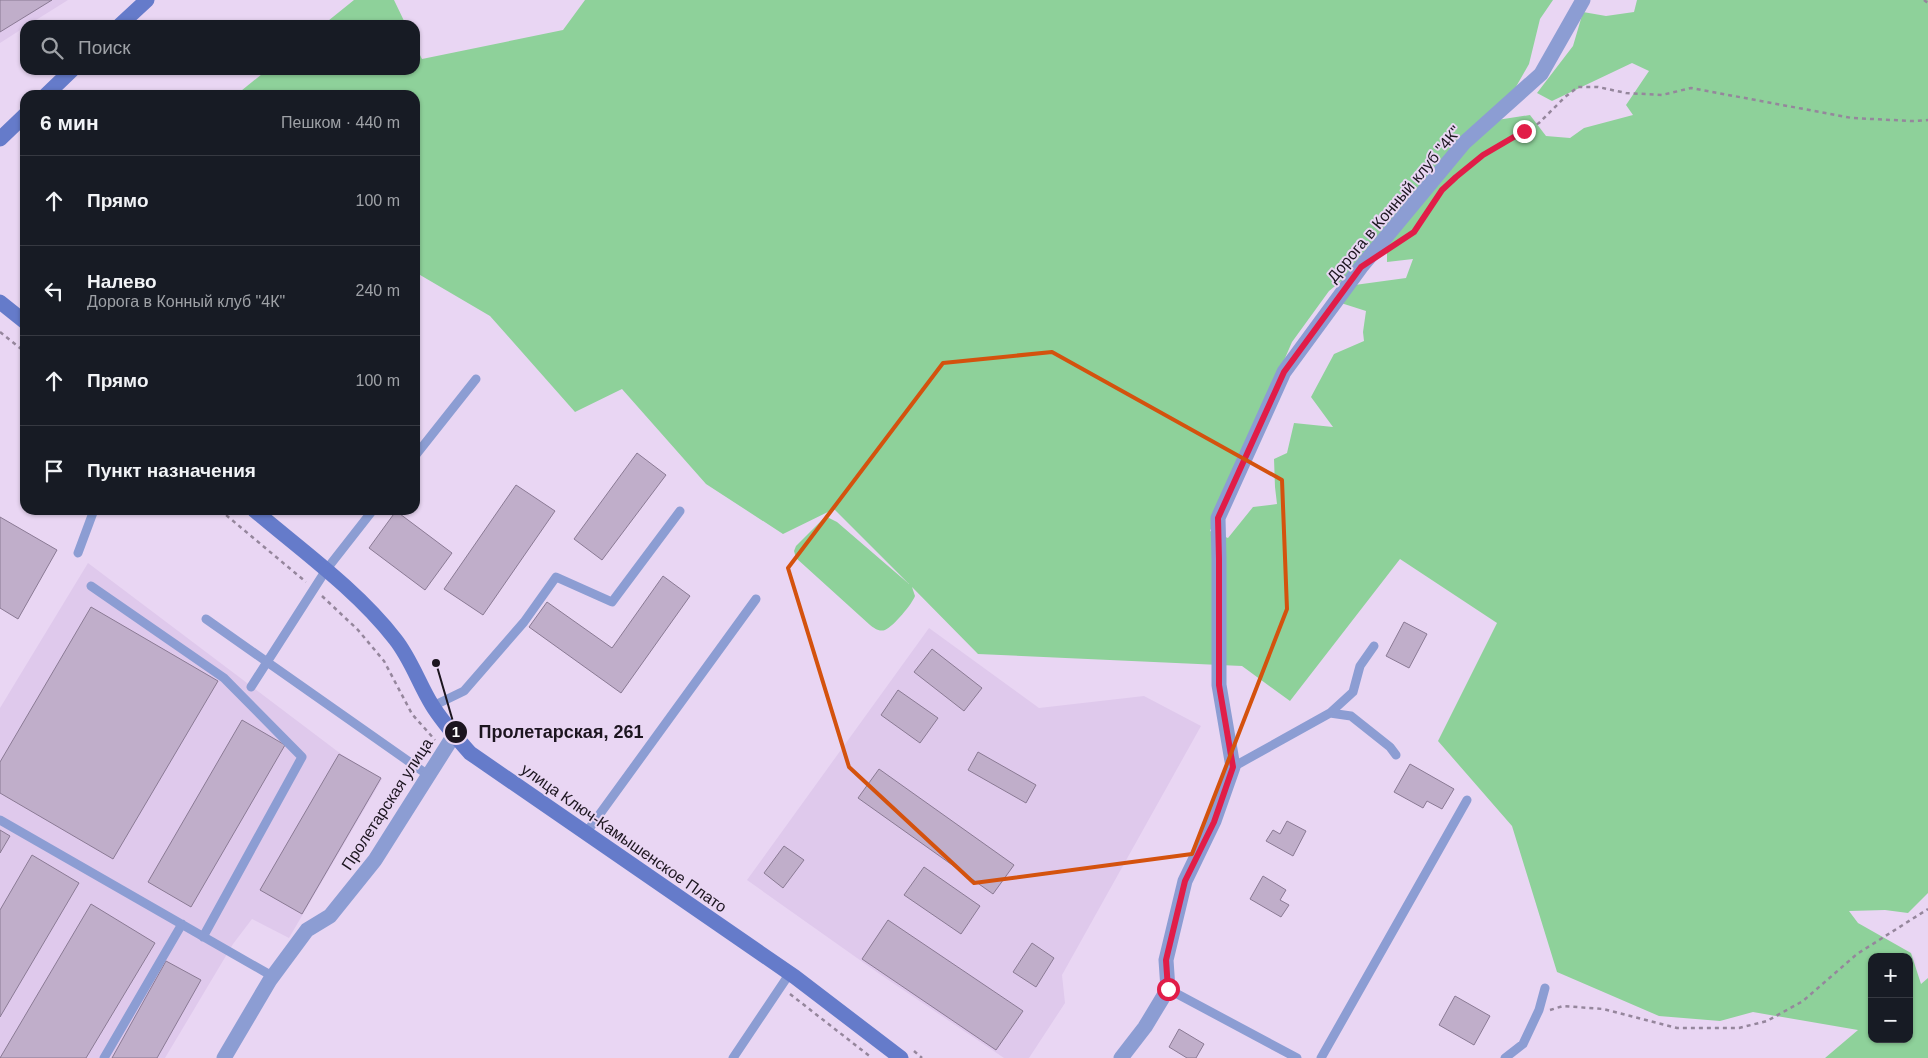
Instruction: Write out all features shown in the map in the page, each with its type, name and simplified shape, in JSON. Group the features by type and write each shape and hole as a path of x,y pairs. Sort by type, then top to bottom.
{"main road":[{"path":"125,20 147,0"},
{"path":"51,90 67,75"},
{"path":"0,139 20,120"},
{"path":"0,302 20,318"},
{"name":"улица Ключ-Камышенское Плато","path":"260,515 326,570 372,612 396,639 433,706 470,753 790,973 901,1058"}],"street":[{"name":"Дорога в Конный клуб \"4К\"","path":"1233,767 1219,685 1218,518 1280,381 1289,365 1361,267 1464,143 1541,74 1583,0"},
{"name":"Пролетарская улица","path":"224,1058 272,976 307,930 330,916 374,860 454,735"},
{"path":"1122,1058 1145,1027 1168,989 1166,960 1185,881 1214,822 1233,767"}],"lane":[{"path":"420,450 476,379"},
{"path":"433,706 464,691 524,622 556,577 612,602 680,511"},
{"path":"78,553 92,515"},
{"path":"251,687 326,570 369,515"},
{"path":"90,586 224,678 302,757 203,936"},
{"path":"586,833 756,598"},
{"path":"206,619 428,775"},
{"path":"1233,767 1330,713 1353,692 1360,666 1374,646"},
{"path":"1330,713 1352,716 1390,747 1396,755"},
{"path":"1321,1058 1467,800"},
{"path":"0,820 272,976"},
{"path":"104,1058 182,924"},
{"path":"734,1058 790,973"},
{"path":"1505,1058 1524,1044 1537,1015 1545,988"},
{"path":"1168,989 1297,1058"}],"path":[{"path":"1924,0 1928,3"},
{"path":"1456,177 1483,155 1539,123 1578,87 1598,87 1626,93 1662,95 1691,88 1852,118 1928,120"},
{"path":"1399,242 1414,232 1428,211"},
{"path":"0,332 20,348"},
{"path":"1537,1015 1563,1006 1603,1009 1677,1028 1739,1028 1766,1022 1803,1001 1857,954 1928,908"}],"highlighted area":[{"path":"1052,352 1282,480 1287,609 1192,854 974,883 849,767 788,568 943,363"}],"shaded area":[{"path":"0,0 68,0 36,20 20,20 20,30 0,43"},
{"path":"88,563 341,754 382,779 289,938 252,919 233,944 165,1058 0,1058 0,708"},
{"path":"929,628 1039,708 1144,696 1201,726 1062,975 1065,1003 1029,1058 1004,1058 881,975 747,880"}],"green space":[{"path":"354,0 394,0 404,20 329,20"},
{"path":"585,0 1553,0 1540,19 1529,64 1497,120 1530,115 1546,136 1570,138 1584,128 1633,115 1626,105 1649,71 1632,63 1552,101 1537,93 1573,46 1583,12 1606,16 1634,12 1637,0 1928,0 1928,893 1908,913 1885,910 1849,911 1858,923 1911,953 1868,953 1868,1043 1913,1043 1913,959 1921,984 1928,978 1928,1058 1825,1058 1858,1030 1753,1012 1720,1021 1659,1016 1557,972 1512,826 1438,741 1497,623 1400,559 1290,701 1242,666 978,654 912,587 915,596 893,624 885,630 877,629 870,625 796,558 794,551 796,546 823,519 829,518 837,522 909,584 834,509 783,534 706,484 622,389 575,412 490,316 420,275 420,90 242,90 261,75 420,75 420,55 422,59 563,30","holes":["1387,244 1387,262 1413,259 1406,278 1340,287 1341,303 1366,311 1363,332 1364,341 1334,354 1311,397 1333,427 1294,423 1287,453 1274,459 1277,504 1253,507 1228,538 1210,531 1292,342 1329,291"]}],"building":[{"path":"0,0 52,0 0,32"},
{"path":"637,453 666,475 602,560 574,539"},
{"path":"516,485 555,511 483,615 444,589"},
{"path":"393,515 401,515 452,553 425,590 369,548"},
{"path":"0,517 57,550 18,619 0,608"},
{"path":"663,576 690,596 621,693 529,627 547,602 612,648"},
{"path":"91,607 218,681 113,859 0,793 0,762"},
{"path":"1404,622 1427,634 1409,668 1386,656"},
{"path":"932,649 982,688 964,711 914,672"},
{"path":"898,690 938,718 920,743 881,715"},
{"path":"242,720 285,745 191,907 148,882"},
{"path":"978,752 1036,785 1026,803 968,770"},
{"path":"339,754 381,778 302,914 260,890"},
{"path":"1410,764 1454,789 1442,809 1427,801 1423,808 1394,792"},
{"path":"879,769 1014,865 993,894 858,798"},
{"path":"1287,821 1306,831 1293,856 1266,841 1273,830 1280,834"},
{"path":"0,830 10,836 0,853"},
{"path":"784,846 804,860 783,888 764,873"},
{"path":"32,855 79,883 0,1017 0,910"},
{"path":"924,867 980,906 961,934 904,895"},
{"path":"1263,876 1286,890 1280,900 1289,905 1281,917 1250,899"},
{"path":"91,904 155,943 86,1058 0,1058"},
{"path":"888,920 1023,1011 996,1050 862,959"},
{"path":"1032,943 1054,958 1036,987 1013,972"},
{"path":"166,961 201,980 157,1058 112,1058"},
{"path":"1455,996 1490,1016 1474,1045 1439,1025"},
{"path":"1179,1029 1204,1044 1196,1058 1187,1058 1169,1047"}],"place":[{"name":"Пролетарская, 261","path":"436,663"}],"route":[{"path":"1168,989 1166,960 1185,881 1214,822 1233,767 1219,685 1218,518 1284,372 1361,267 1414,232 1442,190 1456,177 1483,155 1524,131"}]}
